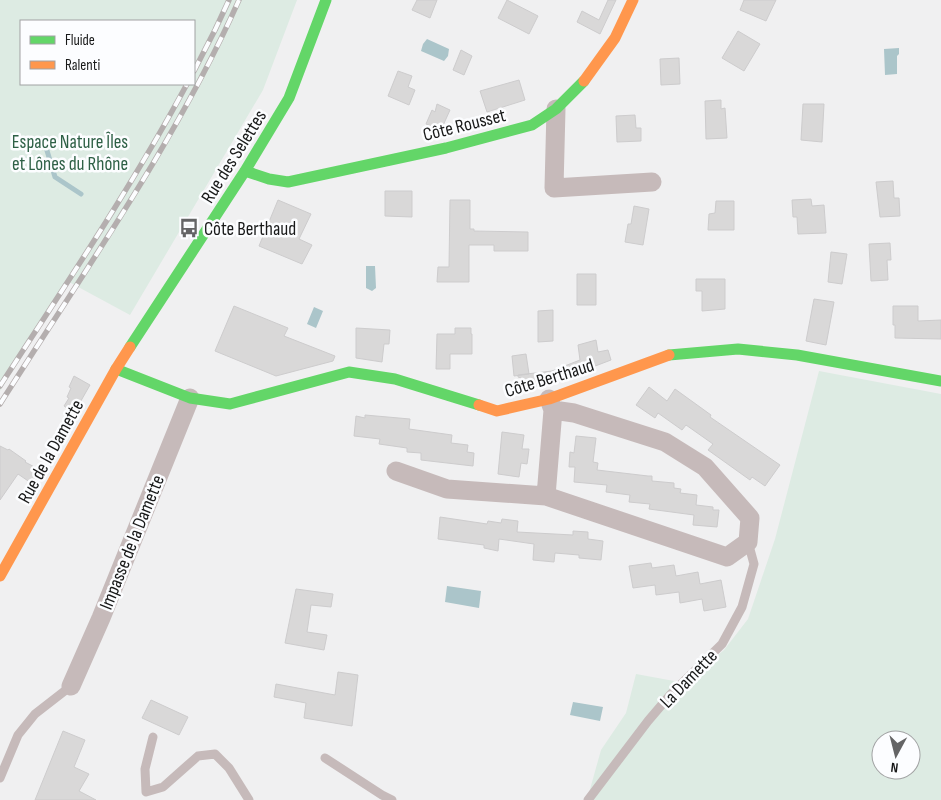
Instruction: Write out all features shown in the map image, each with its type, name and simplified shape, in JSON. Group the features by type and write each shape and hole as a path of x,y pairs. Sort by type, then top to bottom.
{"street":[{"name":"Rue des Selettes","path":"116,369 245,171 289,98 326,0"},
{"name":"Côte Rousset","path":"245,171 268,179 288,182 446,148 532,125 556,109 583,83 615,38 633,0"},
{"path":"556,109 554,188 652,182"},
{"name":"Côte Berthaud","path":"116,369 190,398 230,404 349,372 395,379 498,411 551,405 669,355 738,349 797,355 941,381"},
{"name":"Rue de la Damette","path":"0,576 116,369"},
{"name":"Impasse de la Damette","path":"71,686 101,618 190,398"},
{"path":"546,496 551,405"},
{"name":"La Damette","path":"551,405 665,442 705,467 750,518 748,542"},
{"path":"396,471 447,488 546,496 727,557 748,542"}],"lane":[{"name":"La Damette","path":"588,800 671,694 722,644 742,607 754,564 748,542"},
{"path":"0,778 18,735 35,714 71,686"},
{"path":"154,737 145,769 146,792 163,787 198,756 215,754 229,768 249,800"},
{"path":"325,758 392,800"}],"green space":[{"name":"Espace Nature Îles et Lônes du Rhône","path":"0,0 297,0 263,90 130,315 69,282 0,391"},
{"path":"819,371 941,394 941,800 587,800 601,750 626,713 636,674 685,683 724,650 748,619 775,539"}],"water":[{"path":"427,39 449,49 448,56 444,61 421,51"},
{"path":"899,48 897,74 885,75 884,49"},
{"path":"366,266 375,266 376,288 372,291 366,288"},
{"path":"314,307 323,311 316,328 307,324"},
{"path":"447,586 481,591 479,608 445,602"},
{"path":"573,702 603,707 600,721 570,715"}],"building":[{"path":"417,0 437,0 430,18 412,10"},
{"path":"507,0 538,16 529,34 498,18"},
{"path":"608,0 616,0 600,34 577,22 582,11 599,20"},
{"path":"744,0 776,0 766,21 740,10"},
{"path":"738,31 760,44 744,71 722,58"},
{"path":"461,50 472,56 464,75 453,70"},
{"path":"679,58 680,84 661,85 660,59"},
{"path":"398,71 412,76 408,87 415,90 409,105 388,96"},
{"path":"519,80 525,100 487,112 480,91"},
{"path":"721,100 721,109 725,108 727,138 706,139 705,101"},
{"path":"437,104 450,110 441,130 426,124 432,110 435,112"},
{"path":"803,104 824,104 822,142 801,140"},
{"path":"635,115 636,128 641,128 641,141 617,142 616,116"},
{"path":"893,181 894,198 899,198 900,216 880,217 876,182"},
{"path":"385,191 412,191 412,217 385,216"},
{"path":"811,199 812,206 824,205 826,233 798,234 797,217 793,217 792,200"},
{"path":"278,200 311,214 299,239 312,245 302,264 259,246"},
{"path":"450,200 470,200 470,229 474,229 474,231 528,232 528,251 494,251 494,245 469,245 469,282 437,282 438,267 449,267"},
{"path":"716,201 734,201 734,230 708,230 709,214 715,213"},
{"path":"634,206 649,209 643,245 625,242"},
{"path":"890,243 891,260 887,260 888,280 871,281 869,244"},
{"path":"831,252 847,254 842,284 828,282"},
{"path":"577,274 596,274 596,305 577,305"},
{"path":"696,279 725,279 725,309 702,311 702,291 696,291"},
{"path":"814,299 834,302 826,345 806,341"},
{"path":"234,306 288,328 284,336 335,356 333,361 276,376 215,351"},
{"path":"893,306 918,306 918,321 941,320 941,339 895,338"},
{"path":"553,310 553,341 538,342 538,311"},
{"path":"356,328 390,330 389,344 384,344 382,362 356,358"},
{"path":"455,328 471,328 472,354 450,354 450,369 436,369 437,334 455,334"},
{"path":"596,340 598,352 608,350 611,360 548,384 538,382 538,386 521,390 521,378 518,375 552,371 580,360 578,345"},
{"path":"526,354 529,374 514,376 512,356"},
{"path":"74,376 90,385 74,413 64,406 69,398 67,397 71,388 69,387"},
{"path":"649,387 667,401 675,389 711,415 710,417 780,465 765,486 752,477 750,480 708,450 713,444 686,425 682,430 658,413 655,418 636,405"},
{"path":"365,415 410,419 409,429 452,435 451,443 468,445 467,452 474,453 473,466 421,460 421,453 407,452 407,448 379,444 380,439 354,436 356,416 365,418"},
{"path":"502,432 524,435 522,449 529,449 527,464 521,463 519,477 498,474"},
{"path":"576,436 596,438 593,462 598,463 597,470 652,476 652,481 674,483 674,488 681,489 680,493 697,495 696,505 713,507 713,510 719,510 717,527 693,525 694,515 649,509 650,504 629,502 630,495 606,492 607,485 574,482 575,467 569,467 570,452 574,453"},
{"path":"0,446 9,449 25,462 42,471 34,485 18,474 0,500"},
{"path":"440,517 487,524 488,521 501,523 502,519 518,521 517,532 573,535 573,531 588,532 588,539 603,541 601,560 579,558 579,555 555,553 554,562 533,560 534,544 499,539 498,551 484,548 484,545 438,539"},
{"path":"651,563 652,568 674,565 676,576 698,572 700,584 721,580 726,607 704,611 702,599 680,603 679,592 656,595 655,585 633,588 629,566"},
{"path":"296,589 333,594 331,607 311,605 307,632 327,635 324,650 285,643"},
{"path":"338,672 358,675 352,726 304,718 306,703 274,697 276,684 335,695"},
{"path":"151,700 188,717 179,735 142,718"},
{"path":"63,731 85,740 74,767 89,774 79,791 96,800 35,800"}],"waterway":[{"path":"45,144 55,177 81,194"}],"railway":[{"path":"195,69 229,0"},
{"path":"0,404 158,156 187,105 239,0"},
{"path":"0,386 120,199 186,85"}],"traffic: fast":[{"path":"130,347 245,171 289,98 326,0"},
{"path":"245,171 269,179 288,182 446,148 532,125 556,109 584,81"},
{"path":"669,355 738,349 797,355 941,381"},
{"path":"116,369 190,398 230,404 349,372 395,379 479,405"}],"traffic: slow":[{"path":"584,81 615,38 633,0"},
{"path":"0,576 130,347"},
{"path":"479,405 497,411 549,399 669,355"}],"place":[{"name":"Côte Berthaud","path":"189,228"}]}
